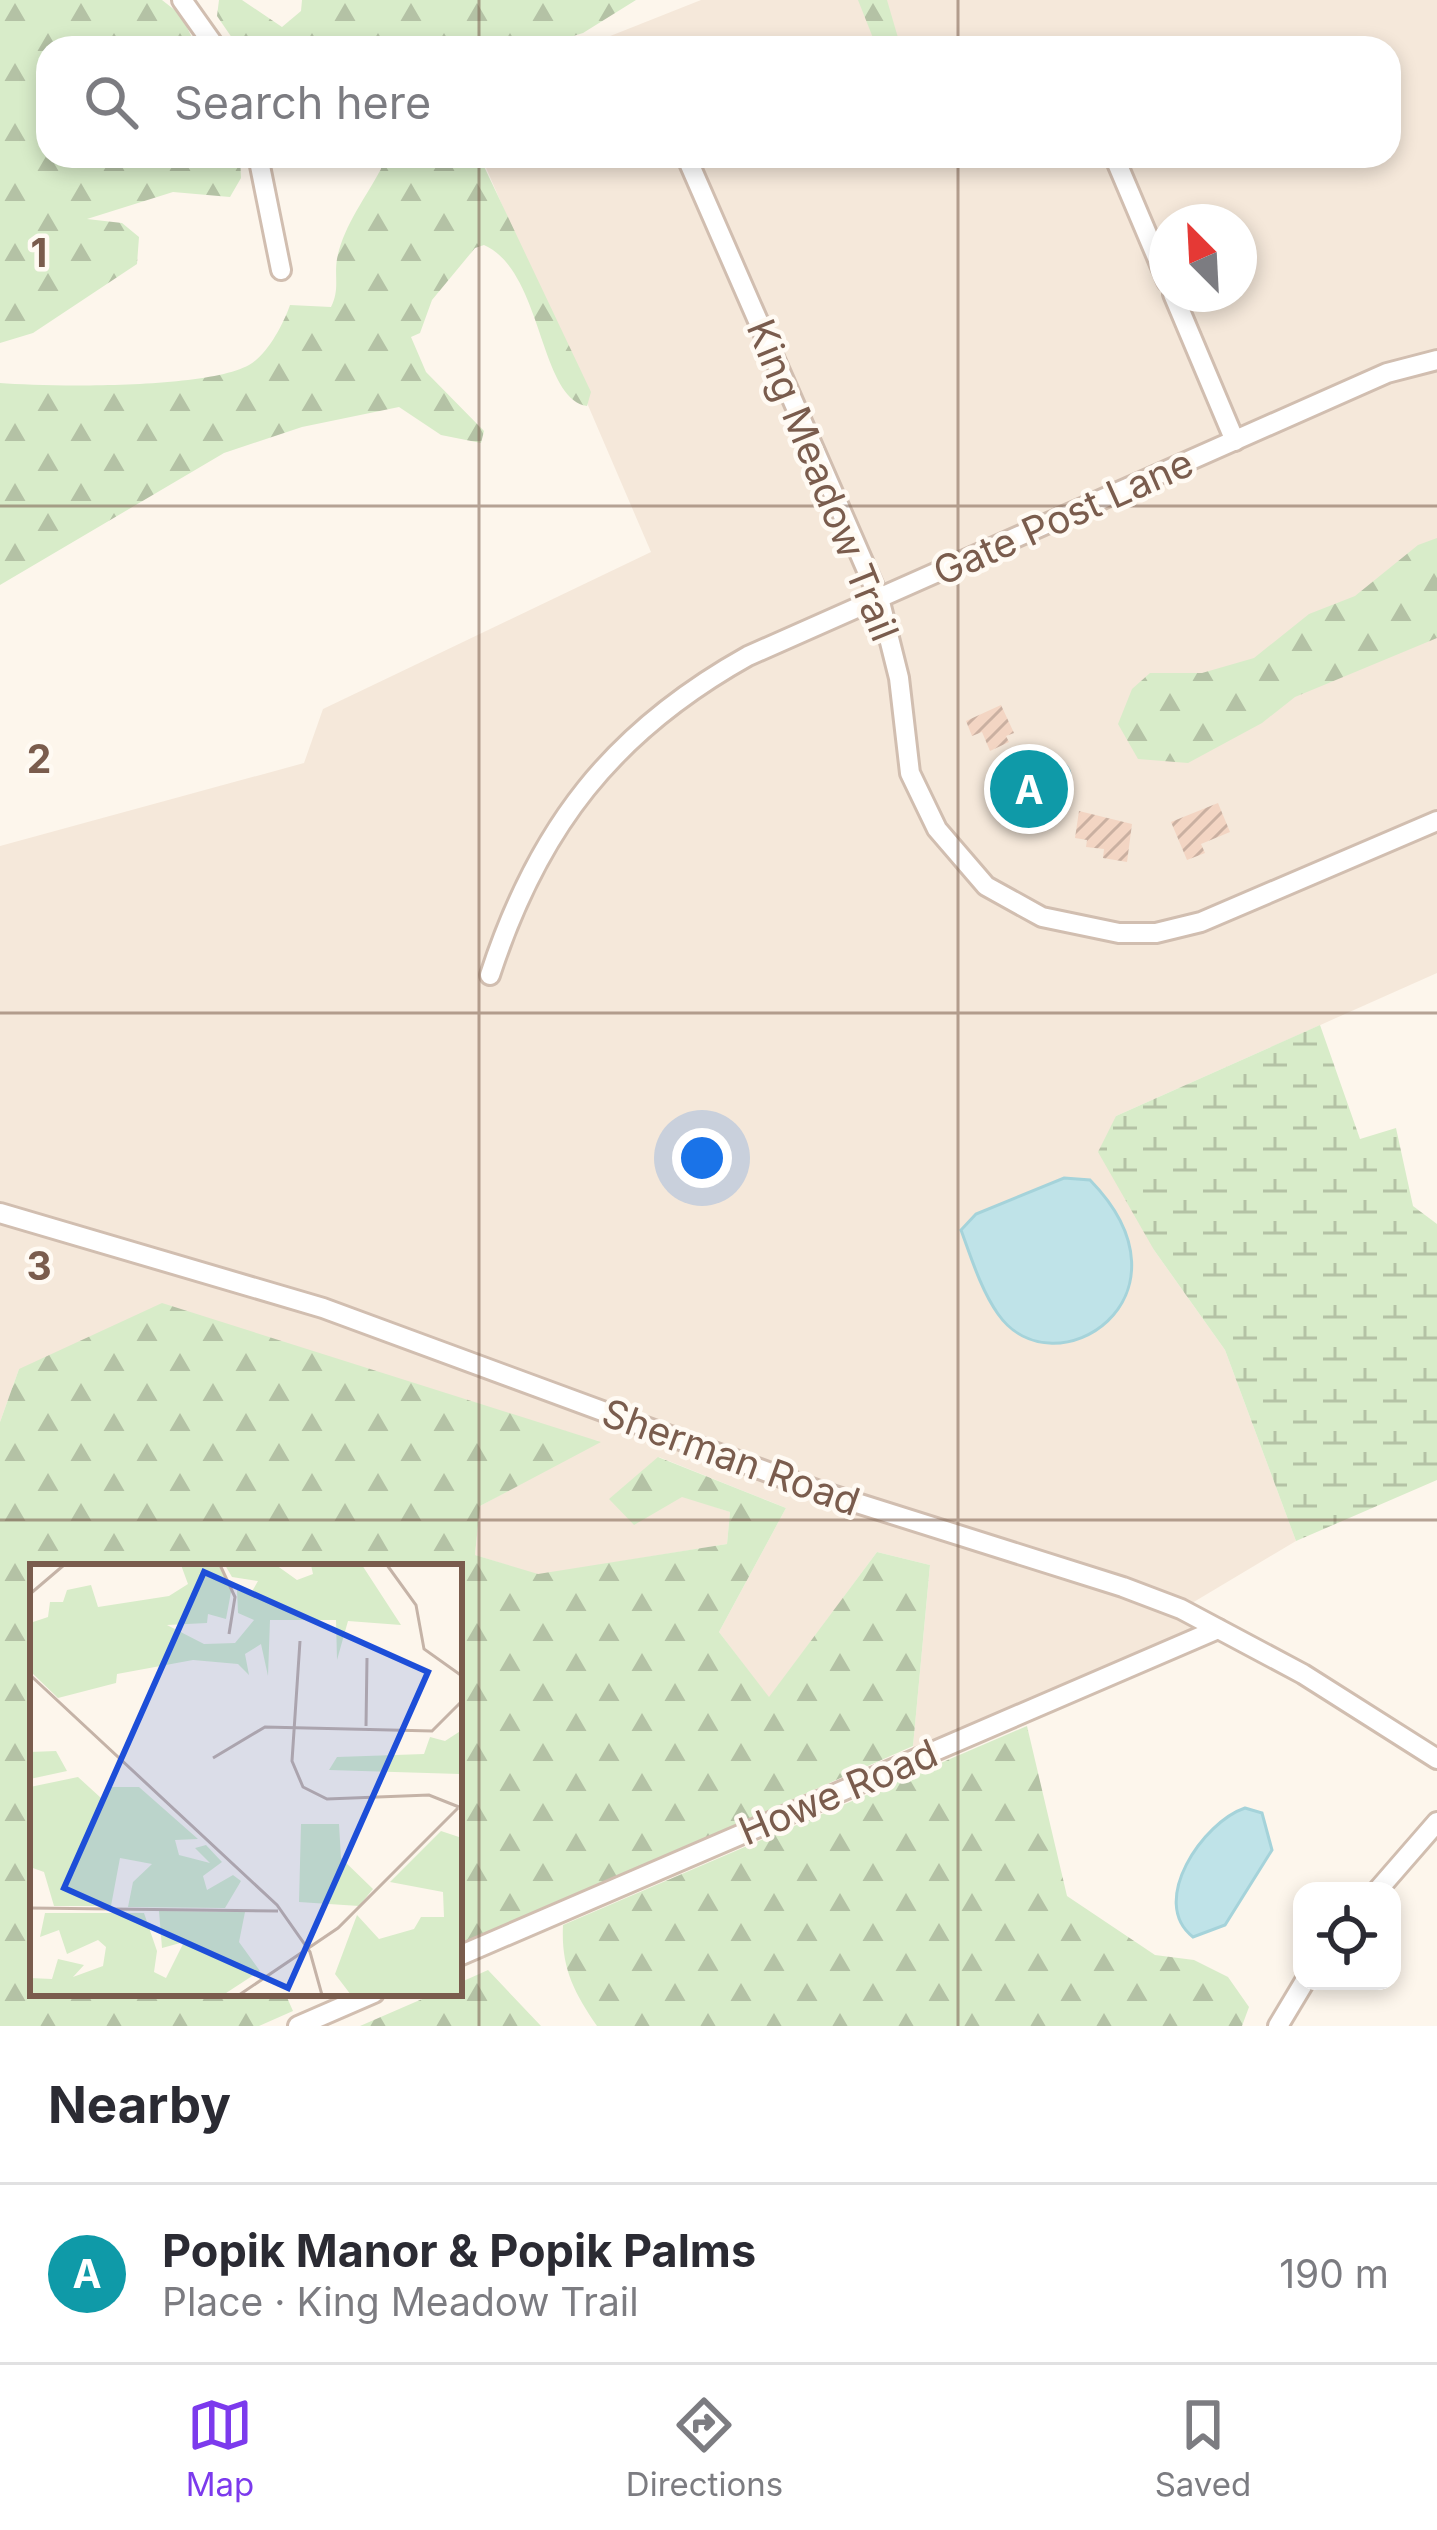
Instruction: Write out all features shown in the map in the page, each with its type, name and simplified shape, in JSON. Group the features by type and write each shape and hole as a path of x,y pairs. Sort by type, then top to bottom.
{"street":[{"path":"182,0 208,36"},
{"path":"260,168 281,270"},
{"name":"King Meadow Trail","path":"691,168 879,598 899,678 905,750 922,801 956,854 986,886 1042,917 1119,932 1156,933 1201,922 1437,821"},
{"path":"1119,168 1149,239"},
{"path":"1181,312 1235,441"},
{"name":"Gate Post Lane","path":"490,975 506,925 554,828 598,772 653,716 748,656 1387,374 1437,360"},
{"name":"Sherman Road","path":"0,1213 323,1308 822,1492 1123,1587 1218,1629 1437,1759"},
{"name":"Howe Road","path":"462,1955 1218,1629"},
{"path":"1385,1882 1437,1822"},
{"path":"1277,2026 1299,1990"},
{"path":"298,2026 367,1996"}],"shaded area":[{"path":"701,0 1437,0 1437,973 1116,1116 1154,1250 1225,1350 1296,1541 1182,1609 1218,1629 919,1757 913,1746 930,1565 877,1552 769,1698 719,1632 786,1508 659,1457 610,1499 683,1496 730,1512 727,1544 538,1575 475,1555 480,1506 599,1441 19,1369 0,1422 0,846 304,763 323,709 651,552 486,168 1401,168 1401,36 610,36"}],"green space":[{"path":"0,0 162,0 181,15 191,36 36,36 36,168 241,168 241,178 230,197 173,192 87,219 122,223 139,237 137,264 33,333 0,343"},
{"path":"219,0 242,0 282,27 301,11 302,0 636,0 573,36 231,36 217,16"},
{"path":"858,0 887,0 898,36 872,36"},
{"path":"485,168 591,392 587,406 571,398 559,382 518,280 503,259 484,245 475,248 432,300 420,333 411,337 426,372 484,431 481,443 441,435 399,407 302,427 224,453 0,585 0,383 165,382 228,373 249,365 274,339 290,305 331,307 340,247 381,169"},
{"path":"1437,538 1437,638 1295,697 1262,723 1188,763 1138,759 1118,724 1132,689 1150,673 1202,673 1254,658 1309,614 1355,596 1418,545"},
{"path":"1320,1025 1360,1139 1396,1128 1413,1206 1437,1224 1437,1480 1296,1541 1225,1350 1154,1250 1098,1152 1116,1116"},
{"path":"162,1303 601,1442 480,1506 475,1555 538,1574 727,1544 730,1512 682,1497 634,1525 609,1499 658,1457 786,1508 719,1632 769,1697 877,1552 930,1565 913,1746 462,1946 462,1564 30,1564 30,1996 286,1996 293,2011 259,2026 0,2026 0,1422 19,1369"},
{"path":"1027,1726 1067,1896 1155,1955 1194,1960 1228,1977 1249,2007 1242,2026 597,2026 570,1978 563,1925"},
{"path":"488,1970 541,2026 360,2026 429,1996 462,1996 462,1982"}],"water":[{"path":"1055,761 1070,776 1055,791 1040,776"},
{"path":"1064,1178 1090,1180 1121,1223 1132,1262 1126,1295 1108,1321 1082,1338 1052,1343 1023,1336 998,1314 961,1230 976,1214"},
{"path":"1245,1808 1262,1813 1272,1850 1225,1925 1193,1937 1181,1922 1176,1904 1186,1865 1213,1829"}],"building":[{"path":"1001,705 1014,733 1006,736 1009,742 990,751 982,732 972,736 966,721"},
{"path":"1026,775 1066,807 1047,830 1021,809 1017,814 1003,803"},
{"path":"1218,803 1230,832 1201,844 1205,853 1187,860 1171,822"},
{"path":"1079,811 1132,824 1127,862 1103,858 1104,849 1086,847 1087,840 1075,838"}],"place":[{"name":"Popik Manor & Popik Palms","path":"1029,789"}]}
